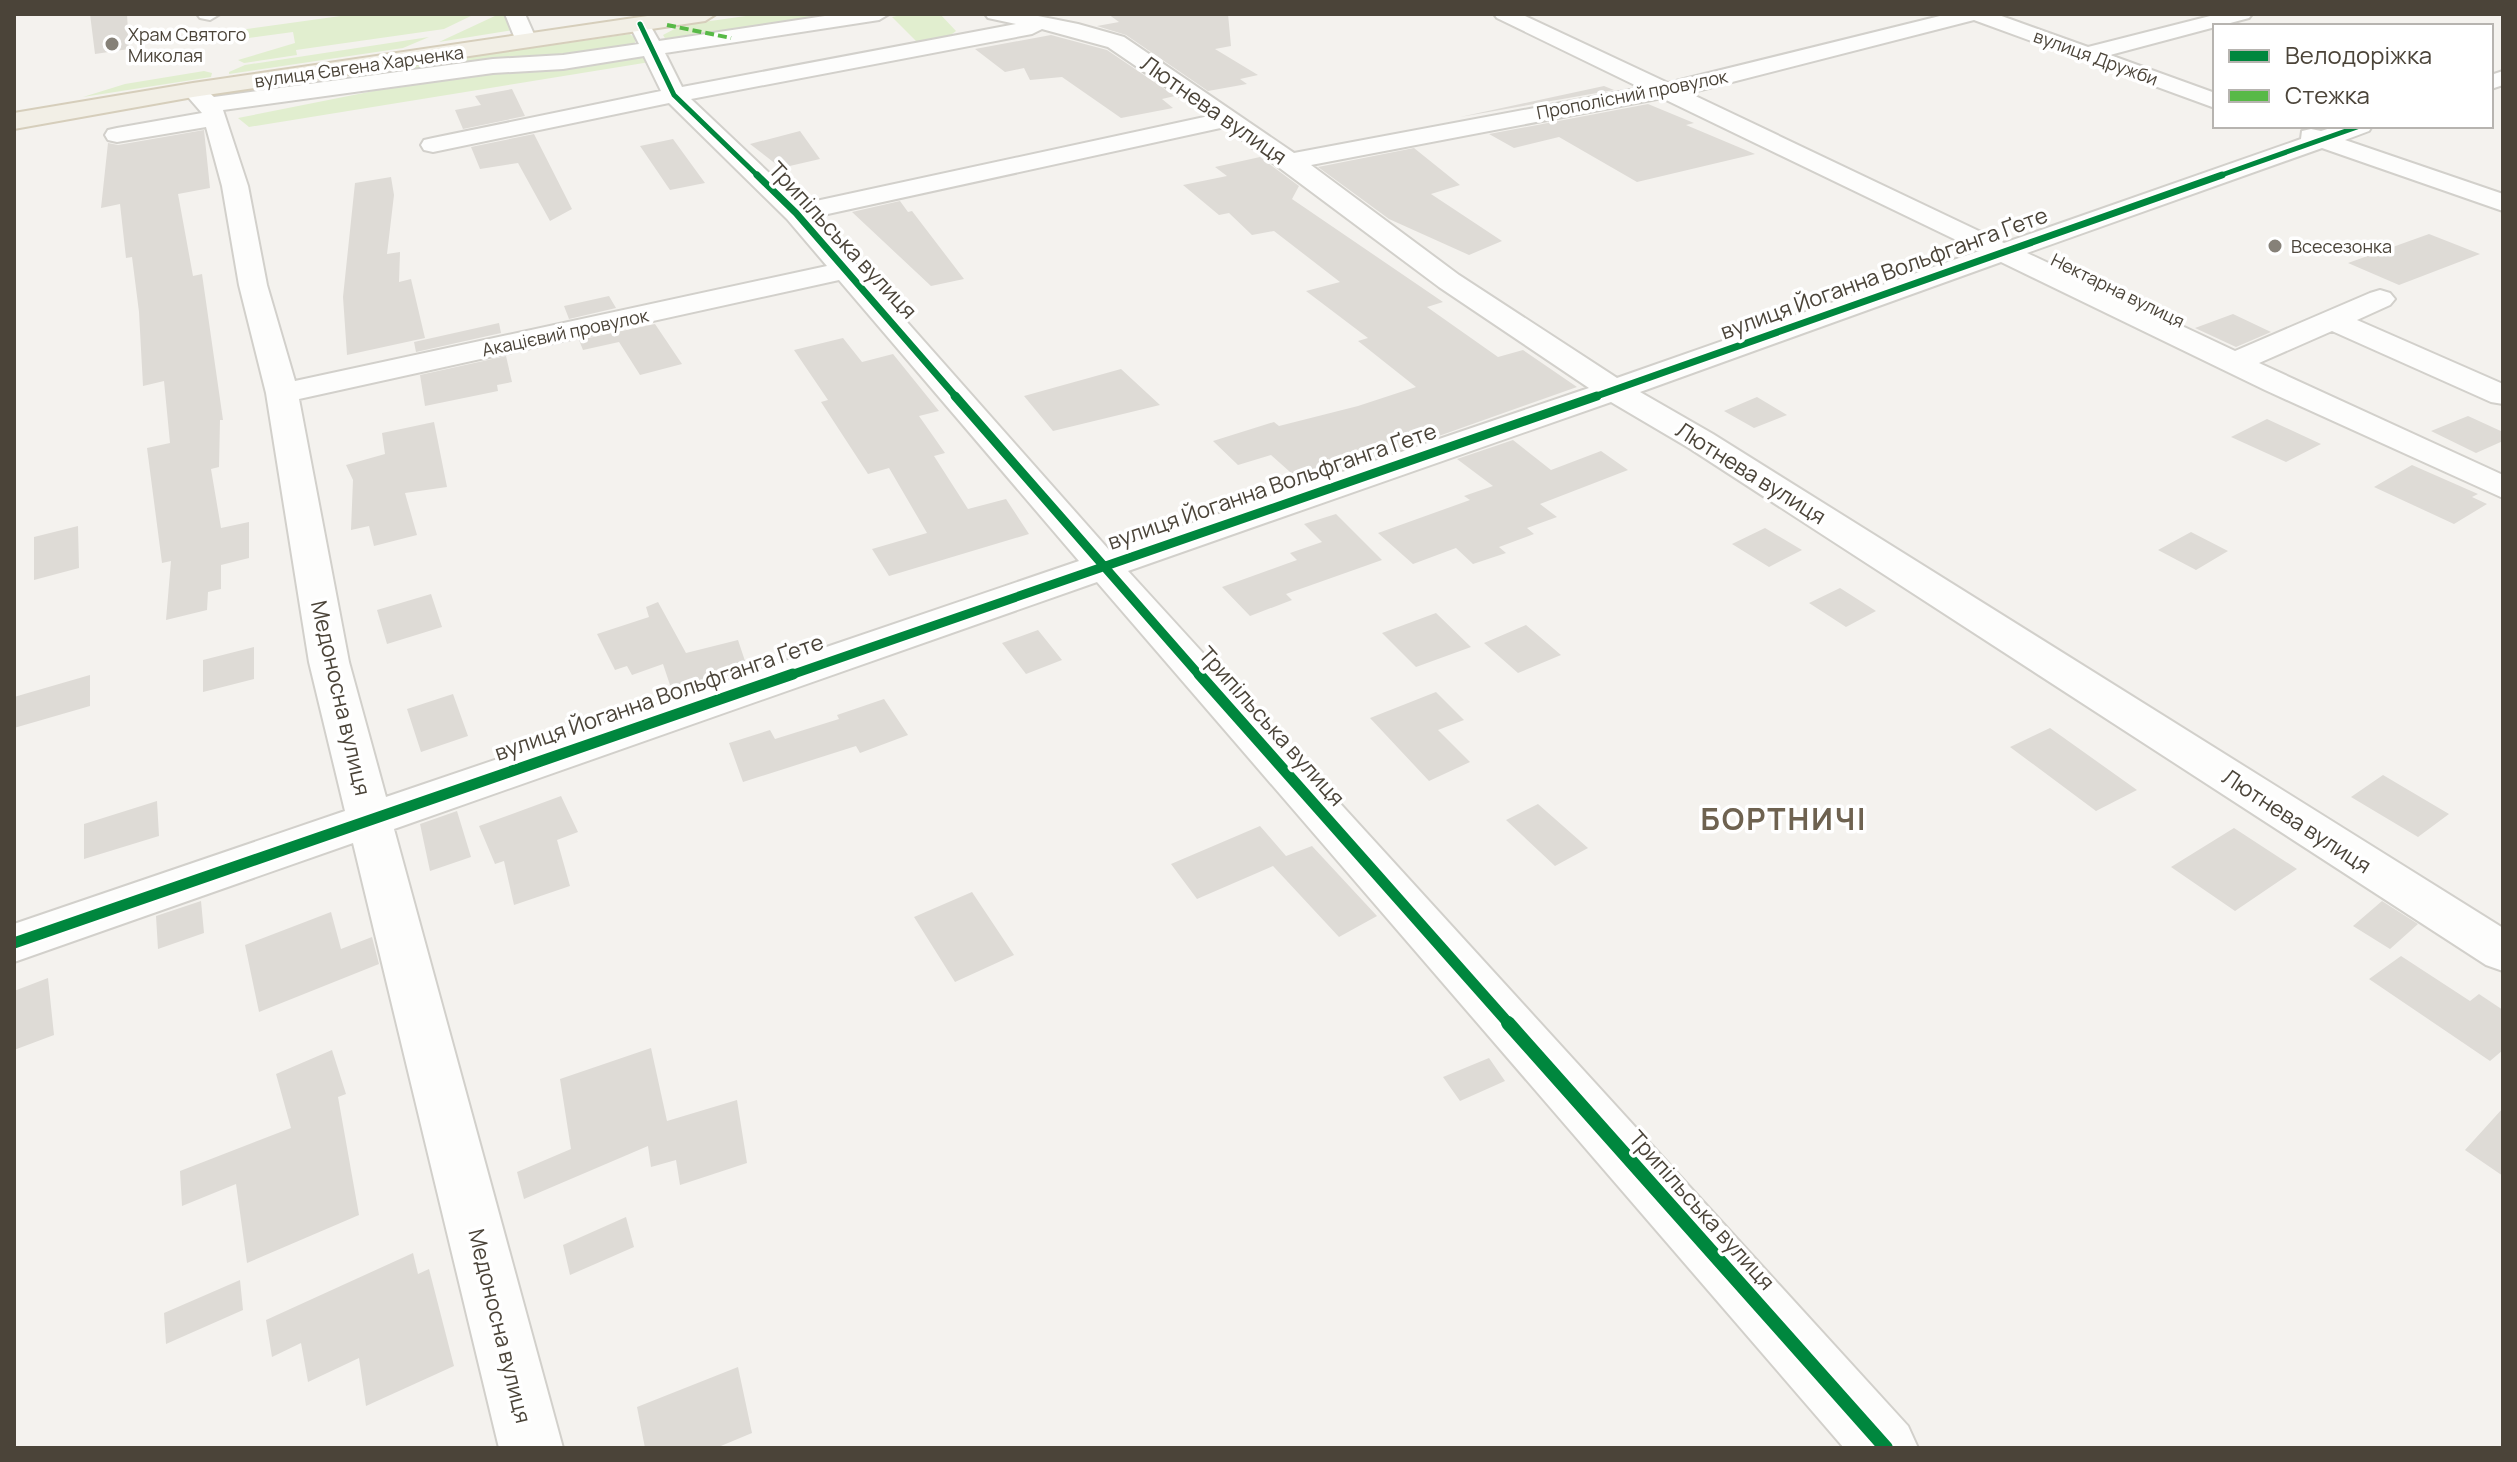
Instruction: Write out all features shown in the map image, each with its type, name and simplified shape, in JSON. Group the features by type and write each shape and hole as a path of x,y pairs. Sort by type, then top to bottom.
{"main road":[{"name":"вулиця Євгена Харченка","path":"14,121 206,104 526,41 646,37 705,14"}],"street":[{"path":"515,14 526,41"},
{"path":"117,135 206,104 493,66 563,62 646,37 879,14"},
{"name":"Нектарна вулиця","path":"1504,14 2503,488"},
{"name":"Прополісний провулок","path":"1288,162 1691,86 1975,14"},
{"name":"вулиця Дружби","path":"1975,14 2213,100"},
{"path":"2088,54 2242,14"},
{"path":"958,22 986,25"},
{"path":"433,145 986,25"},
{"name":"Лютнева вулиця","path":"986,25 1054,25 1116,42 1229,119 1449,281 1614,390 1701,441 2503,952"},
{"name":"Трипільська вулиця","path":"646,37 674,95 796,213 1103,566 1886,1448"},
{"name":"Медоносна вулиця","path":"206,104 235,186 253,285 282,393 329,662 531,1448"},
{"path":"796,213 1229,119"},
{"path":"2288,128 2503,203"},
{"name":"вулиця Йоганна Вольфганга Ґете","path":"14,943 1614,390 2354,128"},
{"name":"Акацієвий провулок","path":"282,393 847,270"},
{"path":"2234,363 2380,299"},
{"path":"2331,320 2502,395"}],"green space":[{"path":"355,14 475,14 444,29 296,50 297,55 244,63 238,60 295,43 293,32 210,43 210,34"},
{"path":"760,14 859,14 684,41 666,40 663,35 682,25"},
{"path":"940,14 956,31 948,37 918,43 892,17"},
{"path":"497,15 510,17 513,30 439,42"},
{"path":"630,34 636,39 634,45 622,50 373,81 420,64"},
{"path":"429,37 403,48 229,74 245,65"},
{"path":"645,55 650,62 249,127 238,118 429,80"},
{"path":"204,71 212,73 211,77 83,97 125,84"}],"building":[{"path":"90,14 127,14 129,49 95,54"},
{"path":"1108,14 1228,14 1231,46 1215,49 1258,75 1240,79 1247,84 1208,91 1126,35 1097,26 1119,22"},
{"path":"1051,35 1107,50 1175,96 1162,99 1173,108 1121,118 1062,77 1030,80 1024,68 1005,72 975,49"},
{"path":"1604,86 1614,90 1460,117"},
{"path":"512,89 525,116 463,129 455,110 481,105 475,96"},
{"path":"1648,104 1694,123 1686,125 1755,154 1637,182 1559,137 1514,148 1489,134"},
{"path":"204,130 210,188 178,194 193,276 202,274 223,420 220,420 219,467 211,469 221,528 249,522 249,558 221,565 221,589 208,592 207,610 166,620 171,561 162,563 147,448 170,443 164,381 143,386 139,312 132,257 126,258 120,204 101,208 108,143 118,145"},
{"path":"800,131 820,159 781,168 750,144"},
{"path":"534,134 572,209 550,221 518,163 480,169 471,147"},
{"path":"673,139 705,183 670,190 640,146"},
{"path":"1414,148 1460,185 1431,194 1502,241 1469,255 1389,219 1318,167"},
{"path":"1260,157 1299,186 1292,199 1443,302 1427,307 1498,357 1523,350 1577,387 1405,448 1299,480 1271,455 1238,465 1213,441 1274,422 1279,426 1358,406 1416,387 1358,341 1368,338 1306,291 1340,282 1274,231 1252,235 1229,213 1219,215 1183,185 1227,176 1215,167"},
{"path":"391,177 394,195 387,254 400,252 399,282 411,279 425,338 347,355 343,297 355,183"},
{"path":"900,201 908,212 912,211 964,279 931,286 852,212"},
{"path":"2429,234 2480,254 2399,285 2348,263"},
{"path":"609,296 616,308 569,319 564,306"},
{"path":"2233,314 2271,332 2236,347 2195,328"},
{"path":"499,323 501,333 416,352 414,342"},
{"path":"655,324 682,364 640,375 619,342 583,350 579,340"},
{"path":"843,338 862,362 893,354 939,411 919,416 945,453 934,456 968,509 1006,499 1029,534 889,576 872,549 927,533 889,468 868,474 821,402 828,400 794,350"},
{"path":"506,356 512,382 497,385 498,391 425,406 420,375"},
{"path":"1121,369 1160,405 1053,431 1024,396"},
{"path":"1757,397 1787,415 1754,428 1724,411"},
{"path":"2468,416 2503,432 2503,441 2476,453 2431,431"},
{"path":"2267,419 2321,444 2286,462 2231,437"},
{"path":"434,422 447,487 405,493 417,535 374,546 369,526 351,530 353,480 346,465 385,454 382,433"},
{"path":"1513,440 1551,470 1601,451 1628,470 1540,504 1557,517 1527,528 1534,534 1499,547 1506,553 1473,564 1456,548 1413,564 1378,533 1470,500 1464,496 1493,486 1457,459"},
{"path":"2412,465 2478,494 2472,497 2487,504 2454,524 2374,487"},
{"path":"1336,514 1382,560 1286,594 1292,600 1250,616 1222,587 1297,560 1290,553 1322,542 1304,524"},
{"path":"78,526 79,568 34,580 34,537"},
{"path":"1765,528 1802,550 1769,567 1732,544"},
{"path":"2191,532 2228,551 2196,570 2158,550"},
{"path":"1840,588 1876,611 1846,627 1809,603"},
{"path":"431,594 442,627 387,644 377,610"},
{"path":"658,602 686,653 738,640 748,670 672,691 663,664 632,675 627,666 615,670 597,634 649,617 646,607"},
{"path":"1436,613 1471,647 1416,667 1382,633"},
{"path":"1526,625 1561,655 1518,673 1484,643"},
{"path":"1038,630 1062,660 1026,674 1002,643"},
{"path":"254,647 254,679 203,692 203,660"},
{"path":"90,675 90,706 14,728 14,697"},
{"path":"1436,692 1464,720 1438,730 1470,762 1429,781 1370,718"},
{"path":"453,694 468,736 421,752 407,709"},
{"path":"884,699 908,735 860,753 856,746 743,782 729,743 770,730 775,739 839,719 837,715"},
{"path":"2050,728 2137,790 2096,811 2010,747"},
{"path":"2383,775 2449,814 2418,837 2351,797"},
{"path":"561,796 578,832 557,840 570,886 514,905 504,861 495,864 479,826"},
{"path":"157,801 159,836 84,859 84,824"},
{"path":"1538,804 1588,848 1555,866 1506,820"},
{"path":"457,811 471,857 430,871 420,824"},
{"path":"1260,826 1286,856 1312,846 1377,916 1339,937 1273,866 1197,899 1171,864"},
{"path":"2234,828 2297,869 2235,911 2171,867"},
{"path":"972,892 1014,955 955,982 914,917"},
{"path":"201,901 204,933 158,949 156,916"},
{"path":"2382,901 2418,924 2390,949 2353,926"},
{"path":"331,912 341,949 372,937 379,964 259,1012 245,945"},
{"path":"2401,956 2470,1001 2479,994 2503,1010 2503,1050 2490,1061 2369,979"},
{"path":"48,978 54,1035 14,1050 14,991"},
{"path":"651,1048 667,1121 737,1100 747,1163 680,1185 676,1160 651,1167 648,1146 524,1199 517,1172 571,1149 560,1079"},
{"path":"332,1050 346,1094 338,1097 359,1215 247,1263 236,1184 182,1206 180,1171 291,1128 276,1074"},
{"path":"1489,1058 1505,1081 1460,1101 1443,1077"},
{"path":"2503,1108 2503,1176 2465,1150"},
{"path":"626,1217 634,1247 570,1275 563,1245"},
{"path":"413,1253 418,1274 429,1269 454,1366 366,1406 359,1358 308,1382 301,1343 272,1357 266,1320"},
{"path":"240,1280 243,1310 166,1344 164,1313"},
{"path":"738,1367 752,1433 716,1448 645,1448 637,1407"}],"marked path":[{"path":"667,25 731,38"}],"cycle path":[{"path":"640,24 674,95 796,213 1103,566 1886,1448"},
{"path":"14,943 1614,390 2354,128"}],"place":[{"name":"Храм Святого Миколая","path":"112,44"},
{"name":"Всесезонка","path":"2275,246"}],"district":[{"name":"БОРТНИЧІ","path":"1784,818"}]}
